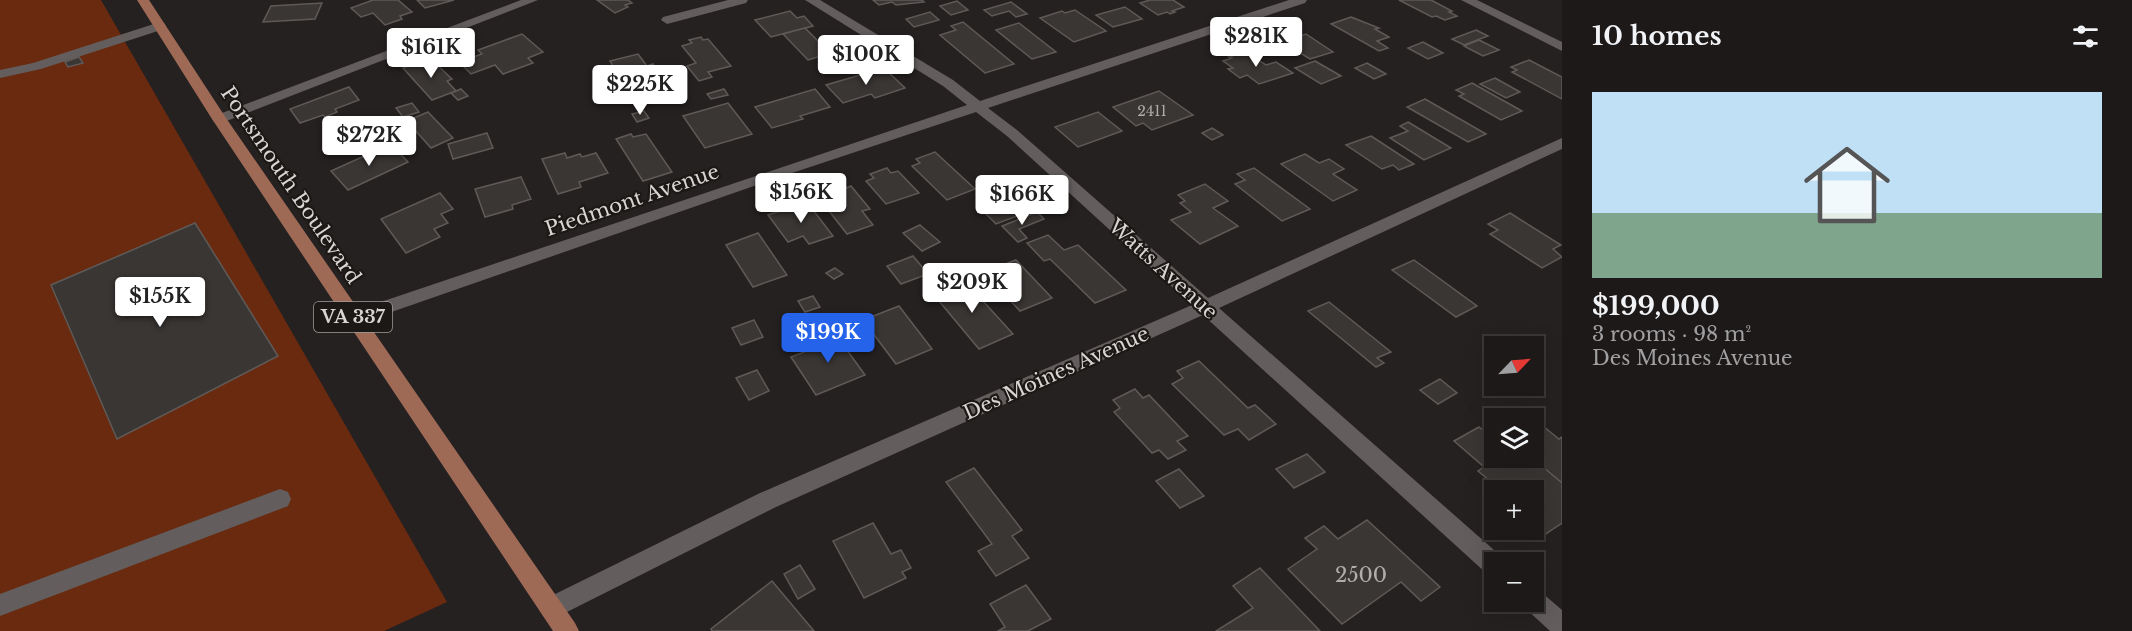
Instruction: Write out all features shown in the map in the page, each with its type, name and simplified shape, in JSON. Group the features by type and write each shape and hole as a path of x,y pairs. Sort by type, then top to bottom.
{"main road":[{"name":"Portsmouth Boulevard","path":"143,0 219,119 567,631"}],"street":[{"path":"219,119 532,0"},
{"path":"667,20 742,0"},
{"name":"Watts Avenue","path":"811,0 948,83 981,107 1484,557"},
{"name":"Piedmont Avenue","path":"354,318 767,176 1301,0"},
{"path":"1467,0 1562,47"},
{"path":"0,74 36,66 160,26"},
{"name":"Des Moines Avenue","path":"552,608 768,500 1205,307 1562,142"},
{"path":"0,605 280,499"},
{"path":"1544,610 1562,626"}],"shaded area":[{"path":"0,0 101,0 447,602 384,631 0,631"}],"building":[{"path":"373,0 398,0 412,12 400,16 402,19 385,25 373,13 361,17 351,8"},
{"path":"417,0 454,0 425,8"},
{"path":"597,0 628,0 632,3 625,5 628,7 615,13"},
{"path":"873,0 922,0 924,2 896,5 892,2 879,5"},
{"path":"1150,0 1173,0 1184,7 1170,14 1167,12 1158,15 1140,3"},
{"path":"1399,0 1431,0 1457,16 1445,20 1436,16 1432,17"},
{"path":"957,1 968,10 951,15 940,6"},
{"path":"1011,2 1027,14 1016,17 1009,11 992,16 984,10"},
{"path":"322,3 315,19 263,22 271,6"},
{"path":"1125,7 1142,19 1113,27 1096,15"},
{"path":"1075,10 1106,31 1074,42 1040,18 1062,11 1065,13"},
{"path":"790,11 797,18 804,16 813,26 771,37 755,20"},
{"path":"930,12 939,20 914,27 906,19"},
{"path":"1351,17 1379,28 1375,29 1389,37 1377,41 1388,48 1379,51 1331,24"},
{"path":"963,22 1014,64 985,73 940,35 956,30 951,26"},
{"path":"1019,23 1056,52 1032,59 996,30"},
{"path":"805,28 821,44 829,42 838,51 808,60 783,34"},
{"path":"1476,30 1488,36 1464,45 1452,39"},
{"path":"522,34 543,52 528,58 533,63 503,74 495,65 471,74 459,62 482,54 478,50"},
{"path":"1306,34 1333,52 1310,59 1282,42"},
{"path":"701,37 703,40 708,39 731,66 708,72 712,77 699,81 687,66 696,63 682,46 692,43 689,40"},
{"path":"1270,39 1287,50 1273,55 1256,44"},
{"path":"1479,40 1499,50 1483,56 1464,46"},
{"path":"1423,42 1443,53 1428,59 1408,48"},
{"path":"1245,52 1266,65 1276,62 1293,73 1259,84 1247,75 1240,78 1228,69 1233,68 1223,61"},
{"path":"638,54 647,66 653,64 661,76 655,77 657,81 638,86 641,91 620,97 602,69 613,66 610,61"},
{"path":"79,57 83,63 68,67 65,62"},
{"path":"425,60 428,63 433,61 452,79 447,81 456,91 432,100 403,68"},
{"path":"1529,60 1562,77 1562,99 1512,72 1517,70 1511,67"},
{"path":"1315,61 1341,76 1321,84 1295,68"},
{"path":"1367,63 1386,74 1374,79 1355,68"},
{"path":"884,68 905,88 875,98 871,94 843,103 826,85"},
{"path":"1495,78 1520,92 1506,98 1480,84"},
{"path":"1472,83 1522,111 1501,120 1459,96 1464,94 1456,90"},
{"path":"349,87 359,100 335,109 337,112 325,117 323,115 300,123 290,109"},
{"path":"461,89 468,96 458,100 451,93"},
{"path":"724,89 728,95 711,99 707,94"},
{"path":"815,89 830,107 800,116 803,119 772,128 755,107"},
{"path":"1159,91 1193,115 1152,130 1143,123 1136,126 1113,107"},
{"path":"1425,99 1486,134 1468,142 1407,107"},
{"path":"412,103 419,112 403,117 396,108"},
{"path":"728,103 752,134 705,148 683,116"},
{"path":"644,111 649,118 637,122 632,114"},
{"path":"428,112 453,138 431,148 407,121"},
{"path":"1098,112 1122,131 1078,147 1055,127"},
{"path":"1408,122 1451,148 1424,160 1390,138 1408,131 1400,126"},
{"path":"1212,128 1223,135 1212,140 1202,133"},
{"path":"487,133 493,148 453,159 448,144"},
{"path":"631,134 633,137 646,134 672,172 643,181 616,139"},
{"path":"1371,136 1414,164 1399,170 1393,165 1382,169 1346,145"},
{"path":"391,144 408,162 348,190 331,171"},
{"path":"935,152 975,189 947,200 912,166 920,163 916,159"},
{"path":"565,153 567,158 596,153 608,173 579,182 581,187 558,194 542,159"},
{"path":"1305,154 1319,163 1329,159 1344,169 1333,174 1357,190 1333,201 1281,164"},
{"path":"887,168 891,173 898,171 919,193 886,204 866,181 874,178 870,174"},
{"path":"1254,168 1310,209 1282,221 1235,184 1245,180 1237,174"},
{"path":"521,177 531,199 512,205 513,209 485,217 475,189"},
{"path":"840,184 844,189 851,186 870,209 862,211 873,225 847,234 819,198 826,195 821,190"},
{"path":"1205,184 1228,201 1213,208 1238,226 1200,244 1171,220 1191,212 1180,203 1185,201 1178,195"},
{"path":"440,193 453,209 441,214 448,223 434,229 440,237 406,253 381,219"},
{"path":"1001,200 1017,216 996,224 980,208"},
{"path":"807,202 833,236 809,244 803,236 788,242 768,215"},
{"path":"1037,212 1044,219 1019,229 1027,238 1018,242 1002,226"},
{"path":"1510,213 1561,245 1553,249 1562,257 1542,268 1490,234 1498,230 1488,224"},
{"path":"195,223 278,356 117,439 51,285"},
{"path":"920,225 940,242 922,251 903,233"},
{"path":"758,233 787,275 753,287 726,245"},
{"path":"1048,235 1064,250 1078,245 1126,290 1095,303 1050,259 1044,261 1027,243"},
{"path":"913,256 928,274 901,284 887,266"},
{"path":"1016,260 1052,298 1020,311 984,272"},
{"path":"1414,260 1477,306 1456,317 1392,270"},
{"path":"835,268 843,274 834,279 826,273"},
{"path":"947,282 953,288 962,284 968,291 973,290 1013,334 979,349 929,289"},
{"path":"813,296 820,307 805,312 798,301"},
{"path":"1329,302 1391,352 1377,358 1384,363 1376,367 1308,311"},
{"path":"899,306 932,349 896,364 863,320"},
{"path":"754,320 763,337 741,345 732,328"},
{"path":"831,328 865,375 816,395 791,357 825,344 818,333"},
{"path":"1199,361 1248,408 1255,405 1276,424 1249,440 1238,429 1224,435 1172,384 1183,378 1177,371"},
{"path":"757,370 769,391 749,400 736,378"},
{"path":"1440,379 1457,393 1438,404 1420,390"},
{"path":"1135,389 1143,398 1149,395 1188,436 1177,441 1186,450 1168,459 1159,450 1152,453 1114,412 1120,408 1113,400"},
{"path":"1479,427 1484,431 1484,467 1454,441"},
{"path":"1544,427 1559,439 1562,437 1562,483 1543,468"},
{"path":"1307,454 1325,472 1294,488 1276,469"},
{"path":"1484,467 1544,468 1562,483 1562,523 1544,535 1544,480 1489,480 1478,471"},
{"path":"974,468 1022,530 1012,536 1029,558 996,576 978,551 992,544 946,482"},
{"path":"1179,469 1204,496 1180,508 1156,481"},
{"path":"1367,520 1440,587 1421,601 1401,582 1342,624 1288,569 1317,549 1305,538 1324,526 1338,539"},
{"path":"873,523 891,554 901,550 911,568 902,572 906,578 864,598 833,541"},
{"path":"800,565 815,589 798,599 784,574"},
{"path":"1260,568 1320,631 1216,631 1253,608 1233,586"},
{"path":"772,581 814,631 712,631 711,629"},
{"path":"1026,585 1051,619 1028,631 998,631 1005,627 990,604"}]}
